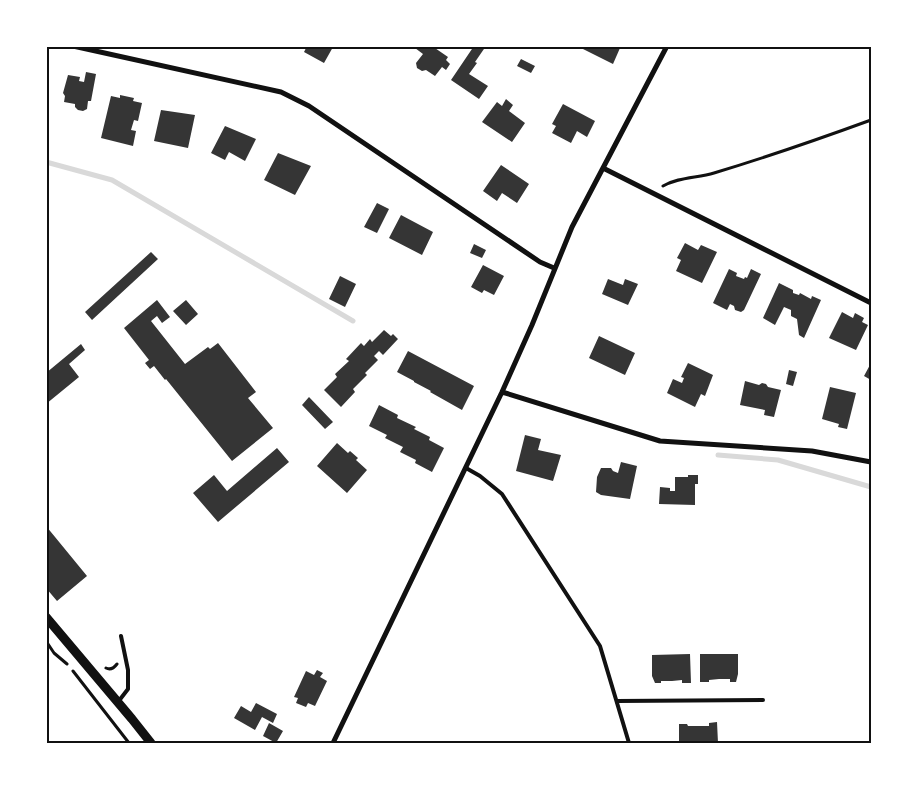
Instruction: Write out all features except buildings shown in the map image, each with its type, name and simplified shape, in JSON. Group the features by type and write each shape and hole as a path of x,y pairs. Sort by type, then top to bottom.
{"street":[{"path":"72,46 281,92 309,106 540,262 554,268"},
{"path":"333,743 502,392 572,227 667,46"},
{"path":"603,168 871,303"},
{"path":"502,392 660,441 812,451 871,462"},
{"path":"46,617 151,743"}],"lane":[{"path":"466,468 480,476 502,494 538,547 600,646 629,743"},
{"path":"118,702 128,689 128,670 121,636"},
{"path":"617,701 763,700"}],"path":[{"path":"651,193 669,182 712,174 871,120"},
{"path":"46,641 54,653 67,664 128,743"}],"waterway":[{"path":"46,162 112,180 353,321"},
{"path":"718,455 778,460 871,487"}]}
